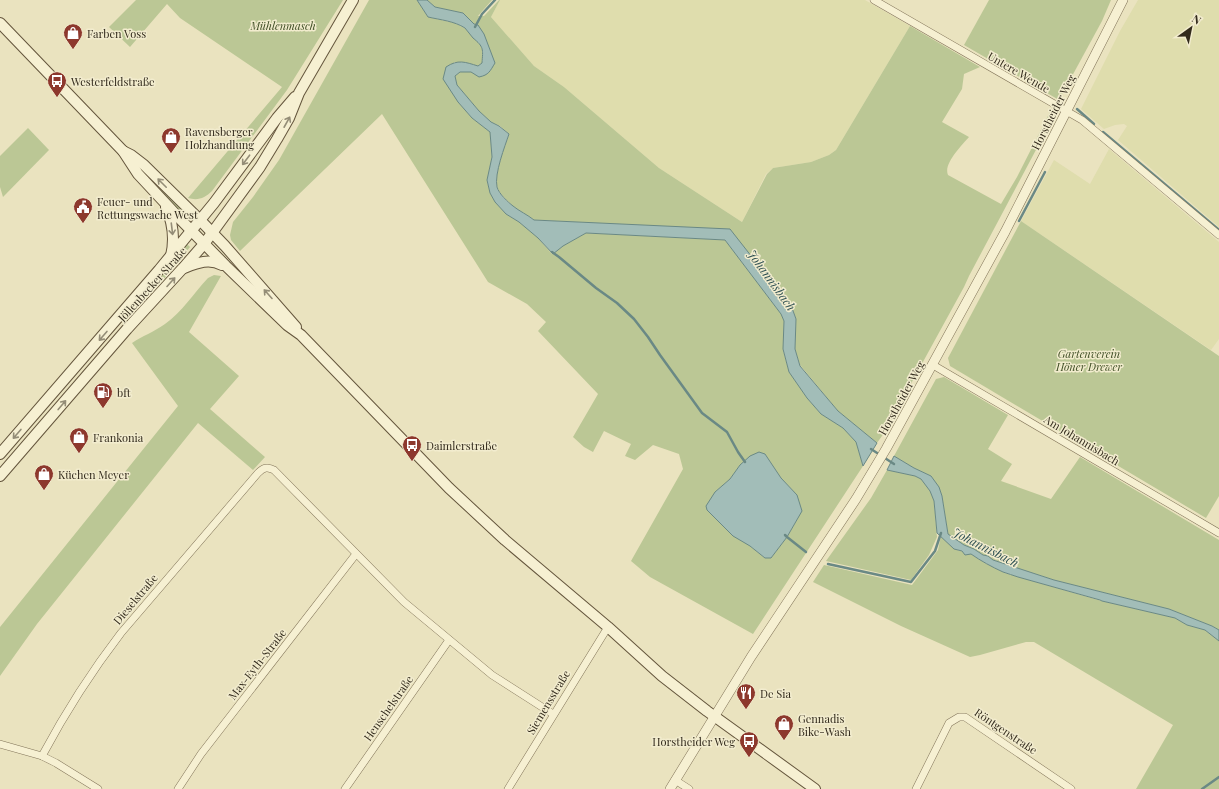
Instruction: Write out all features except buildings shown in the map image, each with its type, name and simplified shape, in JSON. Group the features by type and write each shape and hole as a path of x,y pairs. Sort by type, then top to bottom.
{"main road":[{"name":"Jöllenbecker Straße","path":"0,476 204,244 271,150 289,118 299,93 353,0"},
{"path":"0,23 123,151 138,174 191,231 287,325 301,336 468,506 505,540 608,627 662,676 714,716 815,789"},
{"name":"Jöllenbecker Straße","path":"0,454 107,332 191,231 299,93"},
{"path":"123,151 144,165 200,220 292,321 301,336"},
{"path":"165,203 172,229 173,247 170,256"},
{"path":"183,268 212,261 226,266"}],"street":[{"name":"Untere Wende","path":"874,0 1082,120 1219,235"},
{"name":"Horstheider Weg","path":"670,789 776,618 873,472 933,365 1011,220 1123,0"},
{"name":"Am Johannisbach","path":"933,365 1219,533"},
{"name":"Dieselstraße","path":"42,756 82,689 118,637 148,600 263,469 269,467 274,470 356,554"},
{"path":"356,554 404,602 492,676 554,714"},
{"name":"Max-Eyth-Straße","path":"178,789 201,754 356,554"},
{"name":"Siemensstraße","path":"508,789 608,627"},
{"name":"Henschelstraße","path":"345,789 449,640"},
{"name":"Röntgenstraße","path":"916,789 949,723 959,717 966,717 972,720 1071,789"},
{"path":"0,744 42,756 98,789"},
{"path":"675,780 689,789"}],"shaded area":[{"path":"500,0 865,0 910,26 836,150 829,155 811,162 773,168 766,174 742,222 659,168 564,87 534,66 491,17"},
{"path":"1138,0 1219,0 1219,227 1118,140 1127,126 1124,124 1115,125 1104,129 1081,109 1120,31"},
{"path":"1109,149 1219,242 1219,339 1211,350 1021,221 1054,160 1090,184"}],"green space":[{"name":"Mühlenmasch","path":"136,0 343,0 287,90 212,191 201,198 188,198 282,87 180,18 167,4 130,47 109,27"},
{"path":"369,0 417,0 428,17 455,23 466,29 473,38 478,41 482,48 482,63 478,66 463,62 454,62 458,102 472,118 490,132 492,157 487,181 490,193 495,202 506,214 519,222 538,238 552,254 586,233 725,240 781,314 784,321 783,350 789,372 807,398 821,414 843,428 856,442 863,466 753,634 650,577 631,561 683,469 679,454 653,445 635,460 625,456 631,444 604,431 593,452 584,447 573,437 598,394 538,331 546,322 527,304 488,282 382,114 240,251 231,240 230,235 233,222 279,160","holes":["765,454 781,478 797,495 798,518 787,537 771,558 765,558 750,546 715,492 730,479 740,465 745,461"]},
{"path":"427,0 492,0 478,16 484,16 500,0 491,17 534,66 564,87 659,168 742,222 767,174 773,168 811,162 829,155 836,150 910,26 980,67 964,74 962,89 942,122 969,137 951,160 947,171 948,175 1001,204 1017,177 1052,108 1055,114 964,287 884,433 877,443 838,411 800,365 795,349 796,319 792,308 730,230 534,220 515,208 506,200 498,189 496,181 500,160 509,134 500,126 491,122 479,111 457,85 455,76 460,72 490,71 478,25 474,24 463,13 435,7"},
{"path":"989,0 1111,0 1102,21 1059,100 964,45"},
{"path":"28,128 49,150 3,197 0,187 0,156"},
{"path":"145,172 186,213 183,216 144,174"},
{"name":"Gartenverein Höner Drewer","path":"1021,221 1219,356 1219,496 1206,518 950,366 948,358"},
{"path":"187,244 190,247 164,279 160,276"},
{"path":"214,275 221,276 189,332 239,376 210,409 265,457 253,470 198,423 37,624 0,676 0,627 178,406 132,343 161,327 171,319 208,278"},
{"path":"944,377 1008,415 988,449 1012,464 1001,481 1051,499 1080,457 1219,540 1219,630 1169,609 1054,580 993,560 988,556 964,545 948,534 942,496 931,476 894,456 936,379"},
{"path":"887,470 915,476 921,479 930,491 934,501 937,537 929,555 911,580 826,561 871,498"},
{"path":"941,536 954,549 971,554 1005,573 1102,601 1175,618 1187,625 1205,630 1219,641 1219,789 1136,789 1173,725 1034,642 1026,642 970,657 901,626 813,582 824,565 912,585 938,550"}],"water":[{"path":"417,0 427,0 435,7 463,13 474,24 478,25 484,34 495,63 487,74 479,77 471,72 460,72 455,76 457,85 479,111 491,122 509,134 500,160 496,181 498,190 504,198 515,208 534,220 730,229 792,308 796,319 795,349 800,366 838,411 877,443 863,466 856,442 843,428 821,414 807,398 789,372 783,349 784,321 781,314 725,240 586,233 563,246 553,254 538,238 519,222 506,214 495,202 490,193 487,180 492,157 490,132 472,118 458,102 443,79 446,67 450,64 462,62 478,66 482,63 483,54 481,46 465,28 452,22 428,17"},
{"path":"759,452 765,454 781,478 797,495 802,511 787,537 771,558 765,558 750,546 733,536 707,510 706,506 715,492 730,479 740,465 750,456"},
{"path":"894,456 931,476 939,487 942,496 948,534 964,545 988,556 993,560 1054,580 1169,609 1219,630 1219,641 1205,630 1187,625 1175,618 1102,601 1005,573 971,554 965,555 962,551 954,549 937,533 934,501 930,491 921,479 915,476 887,470"}],"waterway":[{"path":"475,27 482,14 495,0"},
{"path":"1077,109 1094,124"},
{"path":"1103,132 1219,230"},
{"path":"1019,221 1045,172"},
{"path":"552,252 617,303 634,319 702,413 727,432 745,462"},
{"name":"Johannisbach","path":"871,449 894,464"},
{"path":"828,564 911,582 935,551 941,533"},
{"path":"785,535 806,552"},
{"path":"1202,789 1219,777"}],"place":[{"name":"Farben Voss","path":"73,50"},
{"name":"Westerfeldstraße","path":"57,98"},
{"name":"Ravensberger Holzhandlung","path":"171,154"},
{"name":"Feuer- und Rettungswache West","path":"83,224"},
{"name":"bft","path":"103,409"},
{"name":"Frankonia","path":"79,454"},
{"name":"Daimlerstraße","path":"412,462"},
{"name":"Küchen Meyer","path":"44,491"},
{"name":"De Sia","path":"746,710"},
{"name":"Gennadis Bike-Wash","path":"784,741"},
{"name":"Horstheider Weg","path":"749,758"}]}
